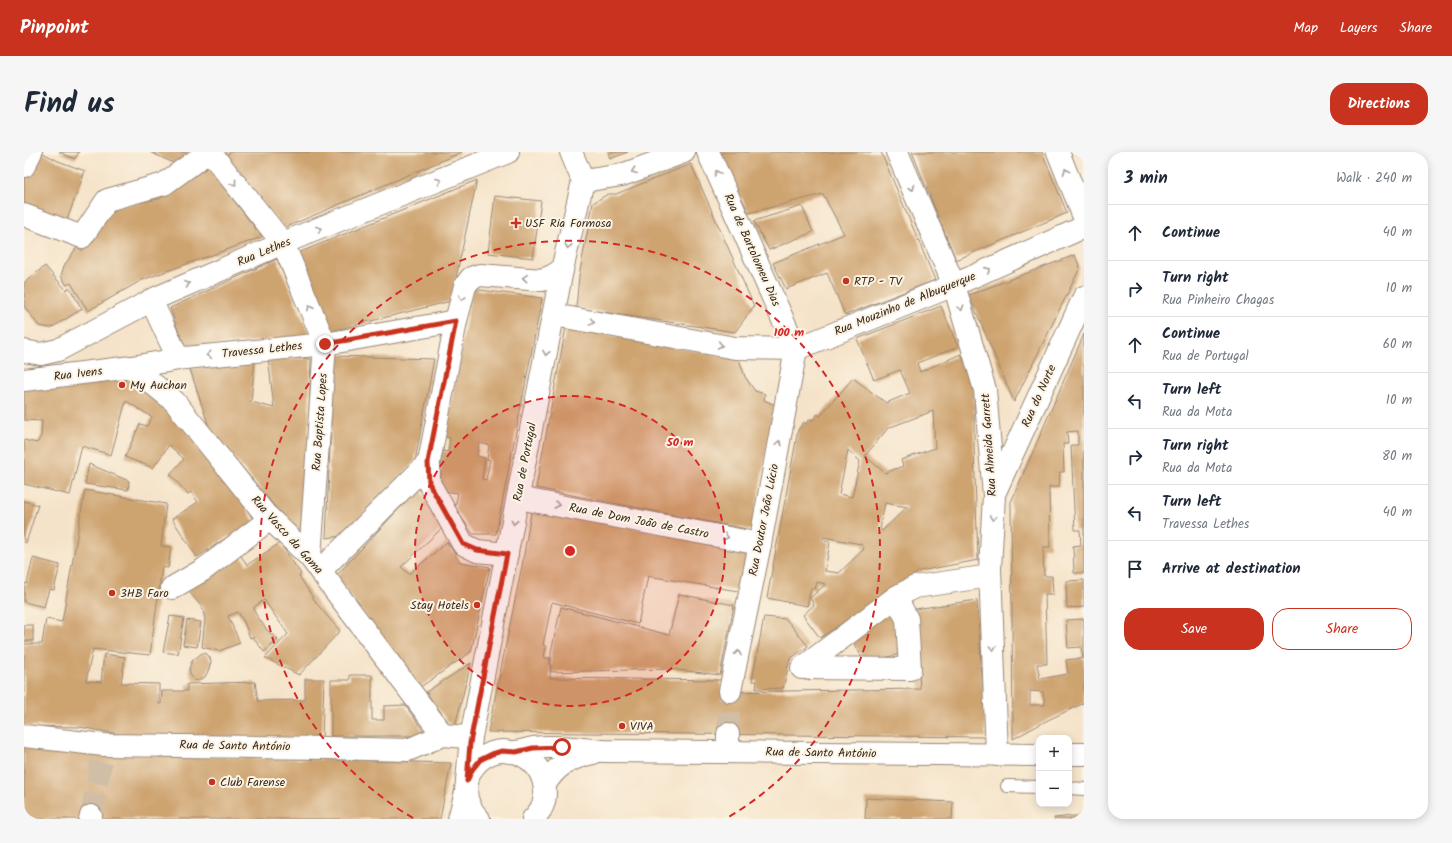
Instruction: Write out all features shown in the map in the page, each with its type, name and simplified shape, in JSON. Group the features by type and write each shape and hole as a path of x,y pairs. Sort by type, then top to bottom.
{"street":[{"path":"24,166 31,152"},
{"name":"Rua Lethes","path":"24,351 41,354 58,350 151,300 508,152"},
{"path":"571,152 583,181 622,175 684,152"},
{"name":"Rua de Bartolomeu Dias","path":"708,152 796,349"},
{"name":"Rua Almeida Garrett","path":"897,152 954,285 985,390 994,495 990,576 997,755"},
{"path":"1058,152 1084,216"},
{"path":"24,214 82,237 107,200 164,184 212,153"},
{"name":"Rua Baptista Lopes","path":"212,153 283,244 325,344 315,564"},
{"name":"Rua de Portugal","path":"466,786 468,740 507,554 562,270 583,181"},
{"name":"Rua Mouzinho de Albuquerque","path":"554,315 735,348 796,349 954,285 1084,227"},
{"path":"507,554 477,550 463,544 429,483 428,462 456,321 465,286 471,278 480,275 542,280 562,270"},
{"name":"Rua do Norte","path":"994,495 1084,297"},
{"path":"151,300 177,356 185,358"},
{"name":"Travessa Lethes","path":"132,367 185,358 325,344 456,321"},
{"name":"Rua Doutor João Lúcio","path":"730,691 760,544 796,349"},
{"name":"Rua Vasco da Gama","path":"132,367 174,401 270,519 315,564 443,735"},
{"name":"Rua Ivens","path":"24,380 132,367"},
{"path":"315,564 428,462"},
{"name":"Rua de Dom João de Castro","path":"518,498 760,544"},
{"path":"172,588 202,570 270,519"},
{"path":"896,598 907,619 910,669 802,668 890,602 896,598 915,587 990,576"},
{"path":"443,735 468,740"},
{"name":"Rua de Santo António","path":"24,736 103,749 327,748 408,750 443,735"},
{"name":"Rua de Santo António","path":"604,751 728,743 997,755 1036,755"},
{"path":"459,819 466,786 472,770 480,760 492,754 502,751 516,752 533,748 562,747 604,751"},
{"path":"544,784 553,772 578,756 604,751"},
{"path":"516,752 528,758 539,770 544,784 545,797 539,815"},
{"path":"466,786 470,807 473,814 479,819"}],"lane":[{"path":"1007,786 1036,787"},
{"path":"1072,788 1084,789"}],"building":[{"path":"41,152 58,161 85,171 65,225 24,208 24,178"},
{"path":"59,152 79,152 75,159"},
{"path":"150,152 188,152 178,165"},
{"path":"230,152 462,152 284,228 225,157"},
{"path":"608,152 628,152 610,159"},
{"path":"719,152 881,152 935,280 845,315 827,273 786,289 773,263 844,234 823,194 749,213"},
{"path":"912,152 1042,152 1067,213 956,260"},
{"path":"691,164 754,306 735,332 576,308 579,276 593,203 608,194 616,194"},
{"path":"208,167 262,237 142,280 88,311 71,283 67,285 61,276 64,266 77,247 82,251 99,223 113,207 159,199"},
{"path":"477,180 451,301 331,331 298,253"},
{"path":"495,196 541,201 533,258 488,253"},
{"path":"802,206 813,232 769,250 754,221"},
{"path":"1075,255 1080,268 1014,402 969,295"},
{"path":"277,259 310,336 185,348 170,308"},
{"path":"45,266 66,290 69,287 82,309 51,328 39,326 24,306 24,283"},
{"path":"472,289 542,298 496,534 473,534 455,508 458,493 443,491 441,484 441,468 443,451 448,452 450,438 445,437","holes":["479,443 489,445 487,459 490,460 486,480 482,479 485,458 477,456"]},
{"path":"941,306 958,347 917,363 920,372 961,354 974,382 974,448 978,560 920,571 820,638 803,615 814,605 810,598 826,584 817,582 815,589 811,588 807,606 767,598 798,430 804,422 806,424 810,419 813,420 818,414 820,416 853,378 886,403 910,393 900,370 874,380 857,339","holes":["933,411 935,448 901,460 903,466 885,473 865,456 888,428","848,450 860,461 852,497 839,494","885,503 907,507 882,531 880,529","823,537 861,544 864,549 839,573 825,571 830,542 823,540"]},
{"path":"566,327 739,359 745,377 755,391 765,394 764,400 775,405 752,530 536,488"},
{"path":"1084,334 1084,573 1074,573 1073,546 1081,545 1080,530 1075,530 1071,445 1078,445 1078,431 1067,432 1068,444 1063,444 1064,472 1060,472 1059,487 1049,487 1050,547 1043,547 1044,576 1052,576 1053,594 1045,594 1047,664 1037,664 1040,679 1068,674 1066,660 1083,658 1081,647 1068,648 1066,620 1084,619 1084,703 1013,739 1011,502","holes":["1030,691 1043,692 1045,705 1030,705"]},
{"path":"334,356 434,359 415,461 342,536 326,538"},
{"path":"268,357 311,359 305,524 299,536 209,427 190,369 255,360 251,402 274,408"},
{"path":"132,377 163,401 210,451 256,524 232,539 229,536 197,557 172,519 198,502 191,492 188,494 170,474 184,459 169,445 153,468 125,457 140,424 147,426 152,417 126,401 111,455 82,446 70,495 24,484 24,440 37,443 41,436 42,421 24,420 24,384"},
{"path":"89,464 129,481 128,490 85,484"},
{"path":"419,487 442,528 401,567 409,574 447,542 460,562 490,567 471,652 419,688 336,576"},
{"path":"85,490 166,504 161,546 171,547 168,568 162,567 150,655 93,649 86,681 101,682 104,654 125,657 121,683 159,684 159,704 161,704 162,691 187,691 187,684 255,682 258,701 305,700 305,679 324,679 322,739 187,737 118,734 80,727 24,726 24,644 42,644 46,619 62,622"},
{"path":"24,501 38,505 26,543 24,542"},
{"path":"532,507 752,551 744,592 648,576 638,624 552,602 543,645 546,646 544,658 550,658 550,678 721,680 721,692 920,689 915,609 977,600 986,737 488,732 522,566"},
{"path":"280,543 301,574 299,576 317,604 340,631 299,675 265,658 288,634 264,600 254,607 255,613 267,630 278,640 264,652 253,637 250,638 244,622 238,612 228,616 240,643 219,651 202,647 205,619 202,607 184,586 236,548 247,565"},
{"path":"33,558 60,565 54,590 49,589 44,607 24,602 24,583 27,584"},
{"path":"1084,580 1084,607 1067,608 1066,581"},
{"path":"679,594 734,605 720,675 669,669 551,672 551,652 561,607 669,635"},
{"path":"891,608 901,625 905,653 865,662 850,637"},
{"path":"170,616 184,618 178,654 163,652"},
{"path":"764,617 786,619 808,646 790,659 783,688 756,689 757,681 752,681"},
{"path":"187,620 201,622 197,647 183,645"},
{"path":"24,625 33,625 33,641 24,641"},
{"path":"202,653 207,654 211,662 205,677 198,681 194,680 191,676 189,669 192,661"},
{"path":"471,663 454,730 426,692"},
{"path":"350,675 372,675 372,720 384,720 384,706 405,705 427,736 331,736 331,680 350,680"},
{"path":"24,745 110,754 451,763 440,819 24,819"},
{"path":"866,798 953,802 952,819 865,819"},
{"path":"1084,815 1084,819 1054,819 1054,818"}],"tunnel":[{"path":"728,734 730,691"},
{"path":"91,816 103,753"}],"place":[{"name":"USF Ria Formosa","path":"516,223"},
{"name":"RTP - TV","path":"846,281"},
{"name":"My Auchan","path":"122,385"},
{"name":"3HB Faro","path":"112,593"},
{"name":"Stay Hotels","path":"477,605"},
{"name":"VIVA","path":"622,726"},
{"name":"Club Farense","path":"212,782"}],"route":[{"path":"325,344 456,321 428,462 429,483 463,544 477,550 507,554 470,743 467,781 472,770 480,760 492,754 502,751 516,752 533,748 562,747"}]}
